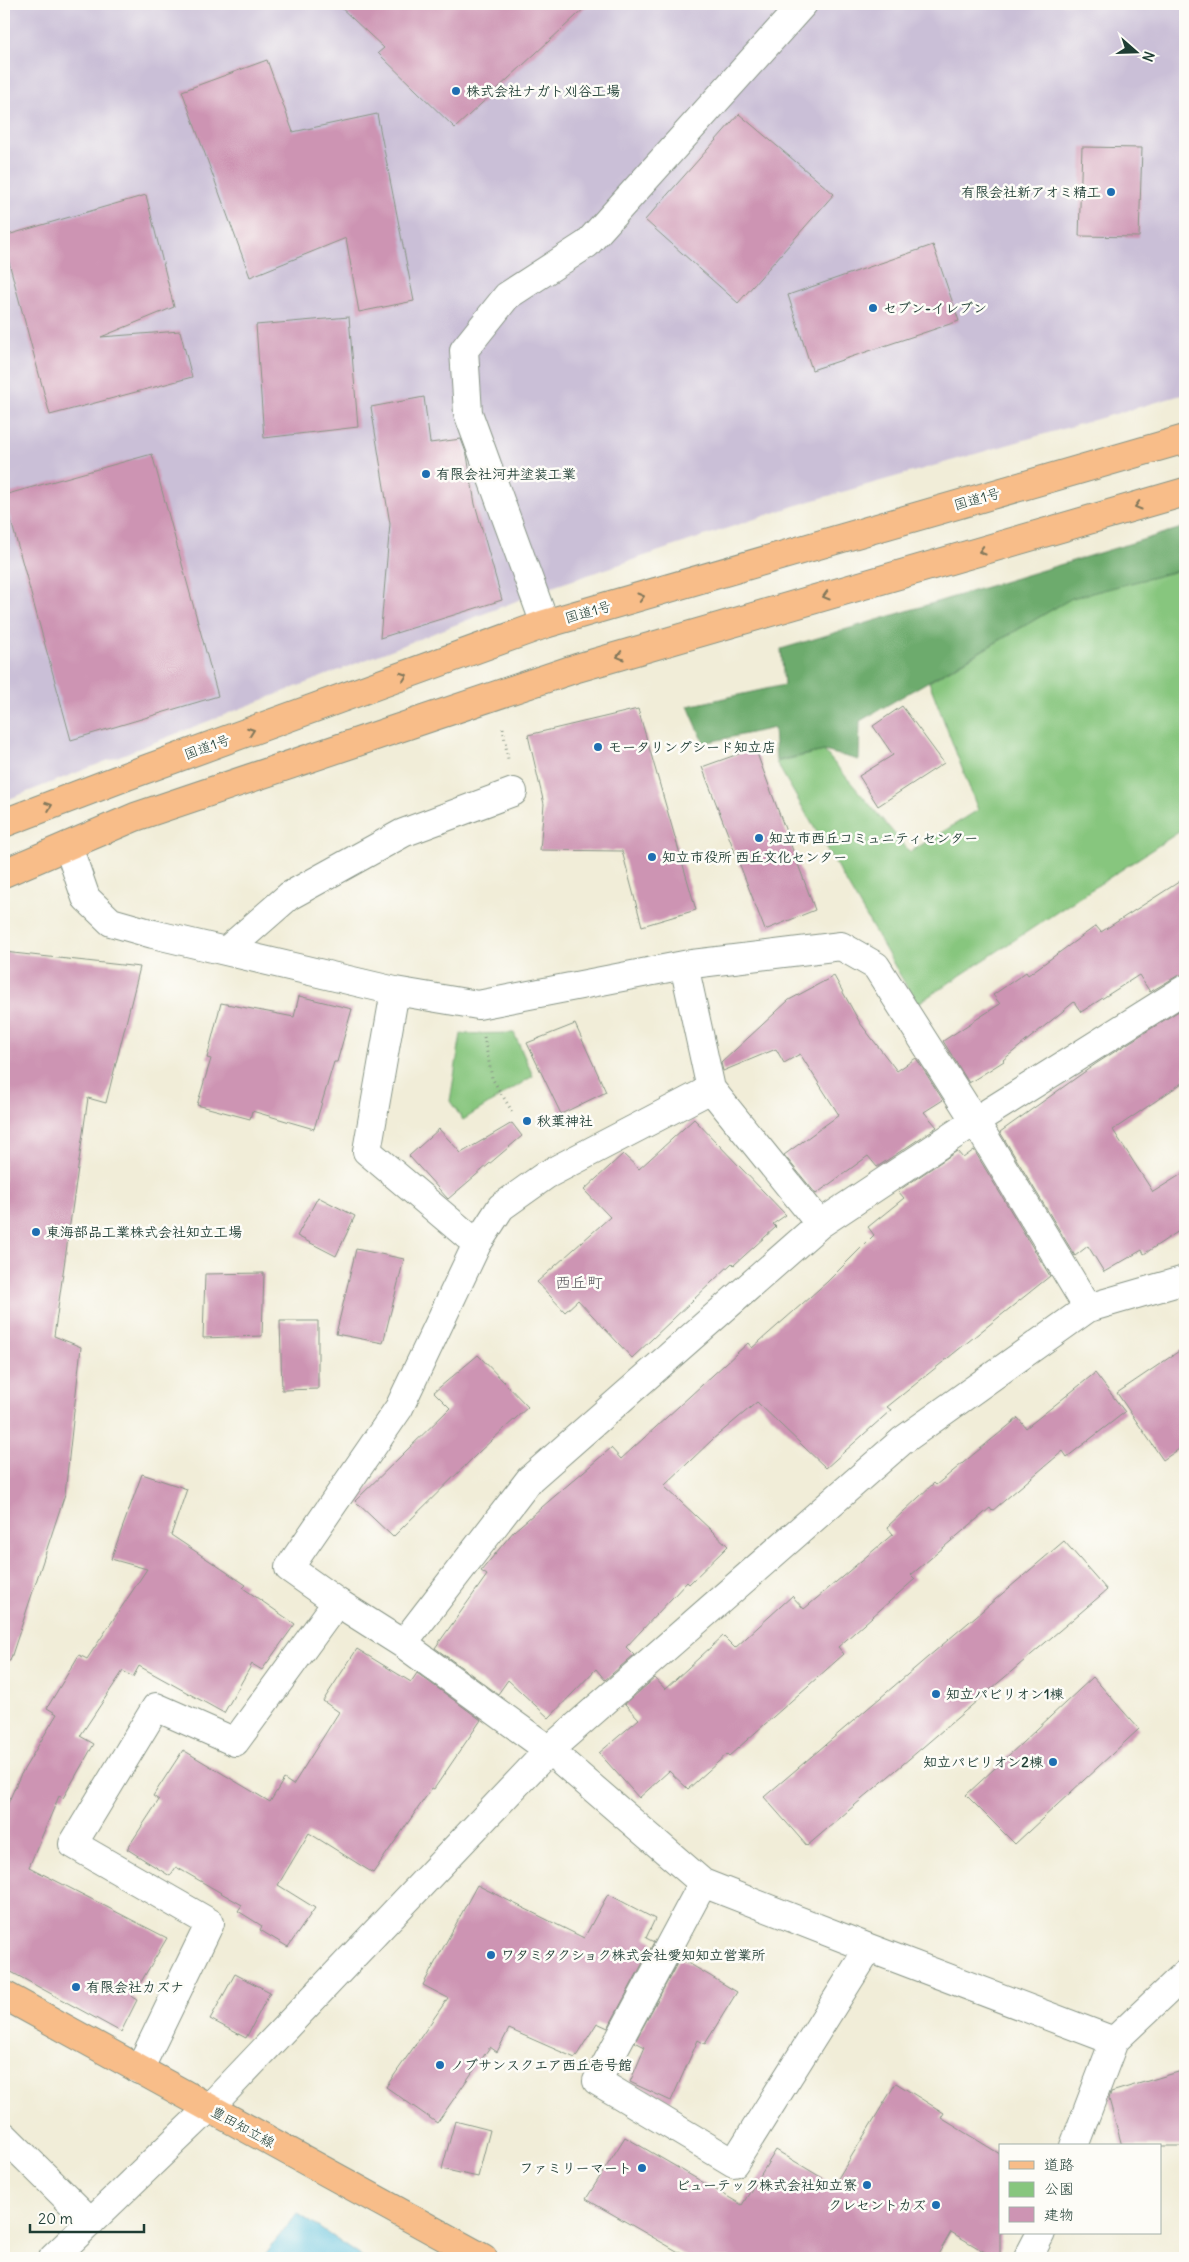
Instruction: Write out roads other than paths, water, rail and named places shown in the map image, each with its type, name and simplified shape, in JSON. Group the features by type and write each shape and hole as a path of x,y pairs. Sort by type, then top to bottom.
{"main road":[{"name":"国道1号","path":"4,824 127,776 545,624 1185,439"},
{"path":"4,873 135,817 578,668 1185,492"},
{"name":"豊田知立線","path":"4,1995 483,2258"}],"street":[{"path":"545,624 468,413 464,350 507,296 587,244 803,4"},
{"path":"226,951 289,896 402,833 513,792"},
{"path":"68,846 86,898 111,922 395,991 478,1005 684,965 841,946 876,966 976,1121 1088,1308"},
{"path":"684,965 711,1089 820,1224"},
{"path":"403,1644 530,1479 820,1224 976,1121 1185,989"},
{"path":"395,991 367,1151 477,1244"},
{"path":"711,1089 546,1175 501,1207 477,1244 399,1408 289,1568 337,1602 403,1644 549,1750 703,1882 869,1948 1114,2041"},
{"path":"53,2258 209,2108 549,1750 902,1440 1088,1308 1185,1280"},
{"path":"139,2070 210,1923 73,1844 156,1706 235,1742 337,1602"},
{"path":"703,1882 597,2081 734,2163 869,1948"},
{"path":"1075,2144 1114,2041 1185,1974"},
{"path":"4,2136 91,2222"},
{"path":"1028,2258 1040,2234"}],"water":[{"path":"297,2213 364,2258 262,2258"}],"place":[{"name":"株式会社ナガト刈谷工場","path":"456,91"},
{"name":"有限会社新アオミ精工","path":"1111,192"},
{"name":"セブン-イレブン","path":"873,308"},
{"name":"有限会社河井塗装工業","path":"426,474"},
{"name":"モータリングシード知立店","path":"598,747"},
{"name":"知立市西丘コミュニティセンター","path":"759,838"},
{"name":"知立市役所 西丘文化センター","path":"652,857"},
{"name":"秋葉神社","path":"527,1121"},
{"name":"東海部品工業株式会社知立工場","path":"36,1232"},
{"name":"知立パビリオン1棟","path":"936,1694"},
{"name":"知立パビリオン2棟","path":"1053,1762"},
{"name":"ワタミタクショク株式会社愛知知立営業所","path":"491,1955"},
{"name":"有限会社カズナ","path":"76,1987"},
{"name":"ノブサンスクエア西丘壱号館","path":"440,2065"},
{"name":"ファミリーマート","path":"642,2168"},
{"name":"ビューテック株式会社知立寮","path":"867,2185"},
{"name":"クレセントカズ","path":"936,2205"}],"district":[{"name":"西丘町","path":"579,1282"}]}
